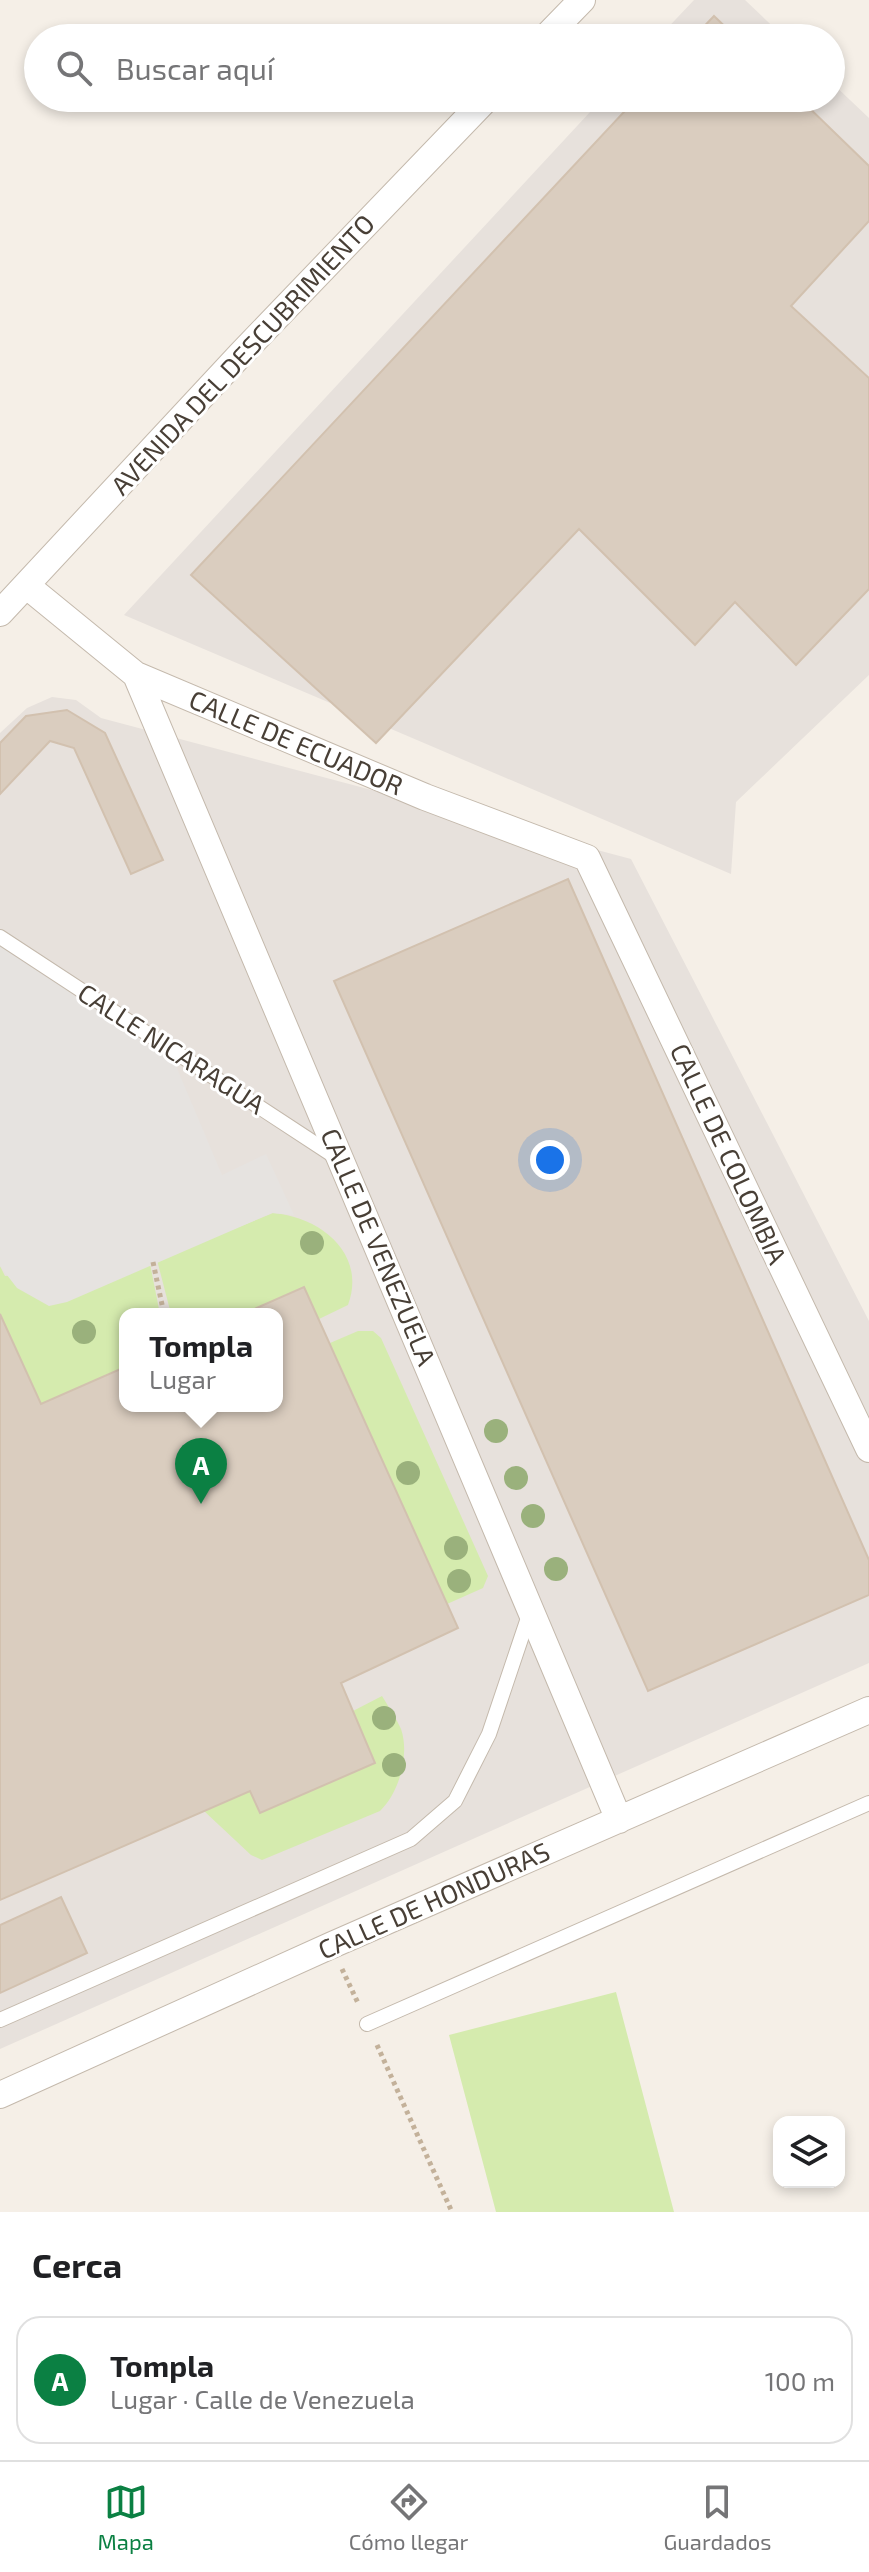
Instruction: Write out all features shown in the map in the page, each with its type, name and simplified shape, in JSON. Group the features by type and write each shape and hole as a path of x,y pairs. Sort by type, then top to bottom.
{"street":[{"path":"559,24 582,0"},
{"name":"AVENIDA DEL DESCUBRIMIENTO","path":"0,613 240,355 474,112"},
{"name":"CALLE DE ECUADOR","path":"27,586 136,675 425,797 587,858"},
{"name":"CALLE DE VENEZUELA","path":"136,675 619,1820"},
{"name":"CALLE DE COLOMBIA","path":"587,858 869,1449"},
{"name":"CALLE DE HONDURAS","path":"0,2095 332,1945 869,1710"}],"lane":[{"name":"CALLE NICARAGUA","path":"0,937 341,1160"},
{"path":"0,2020 411,1839 455,1801 489,1734 531,1611"},
{"path":"367,2024 869,1803"}],"path":[{"path":"153,1262 163,1308"},
{"path":"332,1945 452,2212"}],"shaded area":[{"path":"694,0 745,0 770,24 671,24"},
{"path":"845,95 869,118 869,675 736,802 731,874 124,615 590,112 845,112"},
{"path":"52,697 76,700 101,718 631,859 869,1321 869,1663 0,2049 0,733 27,708"},
{"path":"0,937 168,1047 222,1175 266,1154 294,1215 272,1213 67,1302 49,1306 17,1288 0,1266"}],"green space":[{"path":"273,1213 307,1222 335,1241 351,1269 352,1286 348,1305 319,1319 303,1287 256,1308 169,1308 157,1260"},
{"path":"150,1264 159,1308 119,1308 119,1370 41,1404 0,1314 0,1266 5,1276"},
{"path":"358,1331 373,1331 381,1338 488,1576 483,1588 447,1604 330,1343"},
{"path":"382,1696 401,1729 404,1750 397,1784 380,1811 262,1860 251,1855 204,1811 250,1791 260,1812 375,1763 353,1711"},
{"path":"616,1992 674,2212 496,2212 449,2035"}],"building":[{"path":"714,16 722,24 706,24"},
{"path":"624,112 813,112 869,166 869,221 791,306 869,378 869,589 796,665 735,602 695,645 579,529 376,743 191,575"},
{"path":"67,710 105,733 163,860 131,874 74,748 50,741 0,794 0,743 26,716"},
{"path":"568,879 869,1560 869,1595 648,1691 334,981"},
{"path":"304,1287 458,1628 341,1683 375,1763 260,1813 250,1791 0,1900 0,1314 41,1404 119,1370 119,1412 283,1412 283,1308 257,1308"},
{"path":"61,1897 87,1953 0,1993 0,1925"}],"place":[{"name":"Tompla","path":"201,1504"}]}
